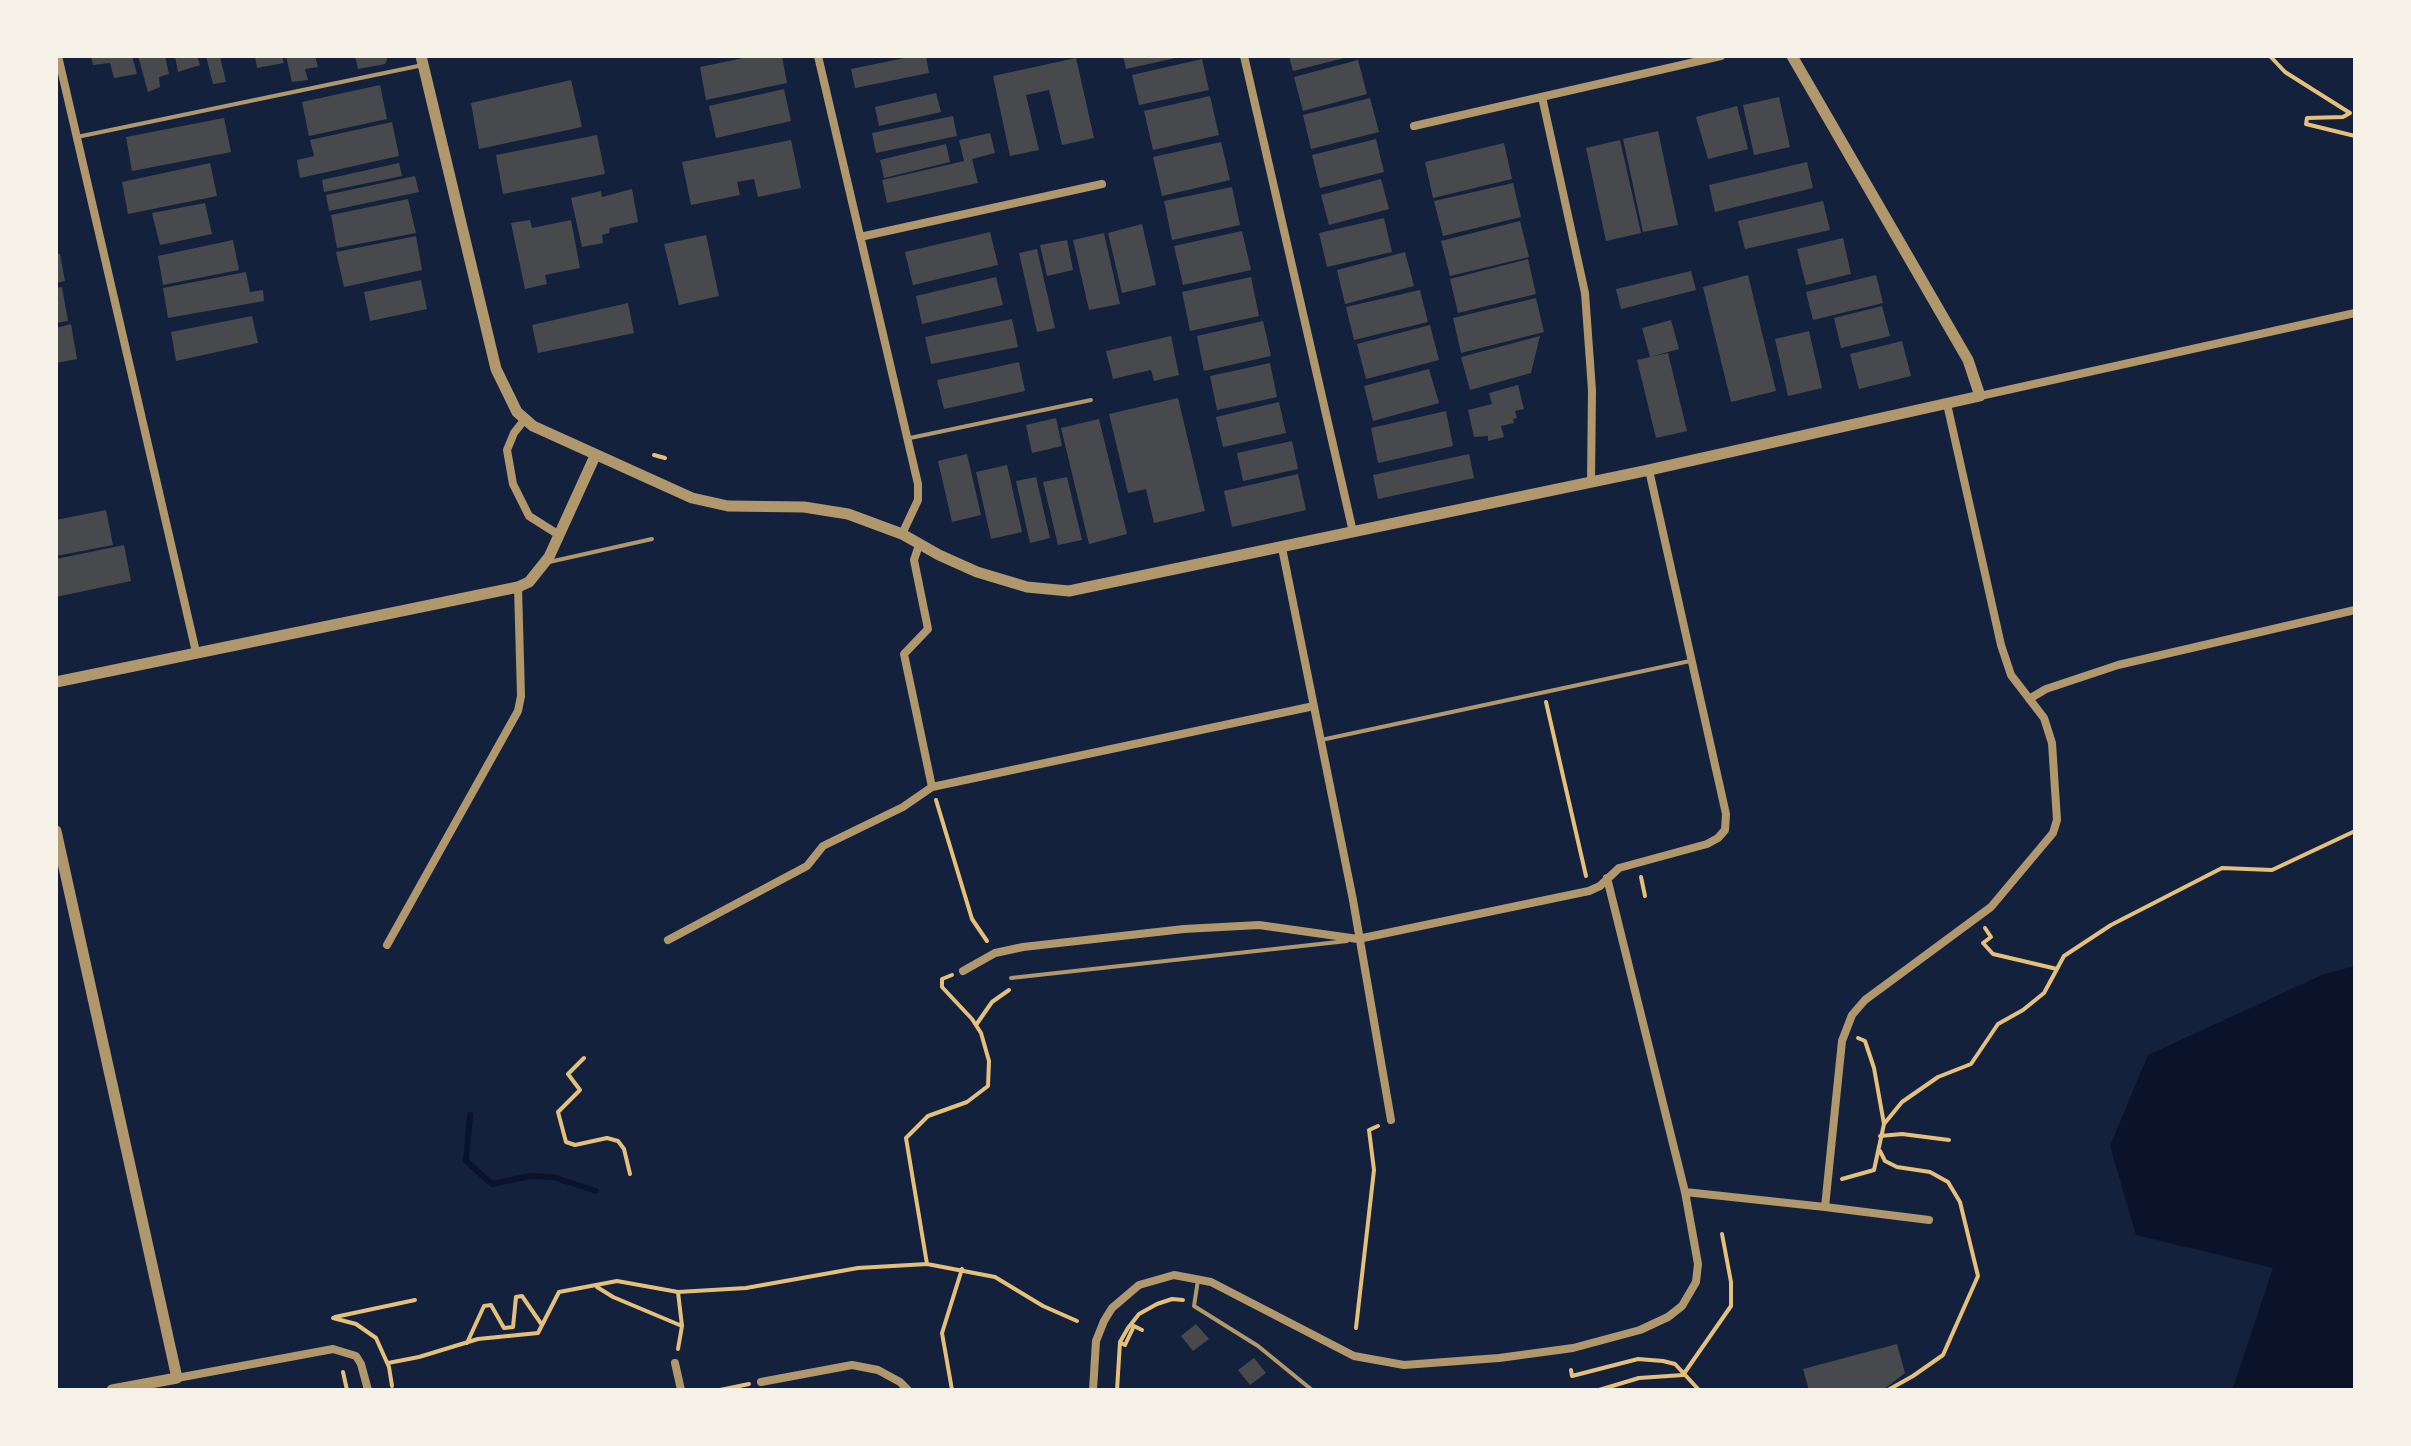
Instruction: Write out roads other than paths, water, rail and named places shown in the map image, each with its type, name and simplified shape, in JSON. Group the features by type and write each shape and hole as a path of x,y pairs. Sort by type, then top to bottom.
{"street":[{"path":"58,56 196,652"},
{"path":"818,56 918,484 918,500 902,534"},
{"path":"1244,56 1353,532"},
{"path":"1414,126 1721,56"},
{"path":"1792,56 1968,360 1980,396"},
{"path":"422,60 496,369 508,397 533,426 595,456 710,503 745,508 826,509 862,517 977,572 1027,587 1069,591 1282,548 2355,313"},
{"path":"1542,97 1585,293 1592,390 1591,482"},
{"path":"860,237 1102,184"},
{"path":"1825,1207 1842,1041 1852,1015 1865,1000 1991,907 2053,833 2057,820 2052,743 2044,718 2011,675 2001,645 1947,404"},
{"path":"525,419 514,433 507,450 513,484 529,516 559,535"},
{"path":"56,682 518,587 529,582 545,563 595,456"},
{"path":"963,971 995,953 1023,947 1140,934 1259,925 1358,939 1589,891 1600,886 1619,868 1707,844 1718,838 1725,830 1726,814 1649,470"},
{"path":"919,545 914,560 928,629 904,654 932,787"},
{"path":"1282,548 1353,900 1391,1120"},
{"path":"387,945 518,711 521,696 518,587"},
{"path":"2029,699 2046,689 2118,665 2355,610"},
{"path":"668,940 807,866 823,846 903,807 932,787 1314,706"},
{"path":"56,831 177,1378"},
{"path":"1093,1390 1098,1331 1112,1308 1139,1285 1174,1275 1198,1277 1223,1287 1354,1356 1385,1363 1442,1363 1573,1348 1640,1330 1668,1317 1688,1298 1696,1282 1698,1264 1685,1192 1607,878"},
{"path":"1685,1192 1929,1220"},
{"path":"112,1390 333,1349 356,1356 368,1390"},
{"path":"675,1363 681,1390"},
{"path":"761,1382 852,1365 878,1370 908,1390"}],"lane":[{"path":"77,137 422,60"},
{"path":"907,439 1091,400"},
{"path":"545,563 652,539"},
{"path":"1321,740 1692,661"},
{"path":"1011,978 1358,939"},
{"path":"1198,1277 1194,1306 1258,1346 1312,1390"}],"water":[{"path":"2355,966 2355,1390 2232,1390 2273,1268 2136,1235 2110,1146 2148,1055 2324,974"}],"waterway":[{"path":"470,1115 466,1161 492,1184 530,1176 553,1177 596,1191"}]}
